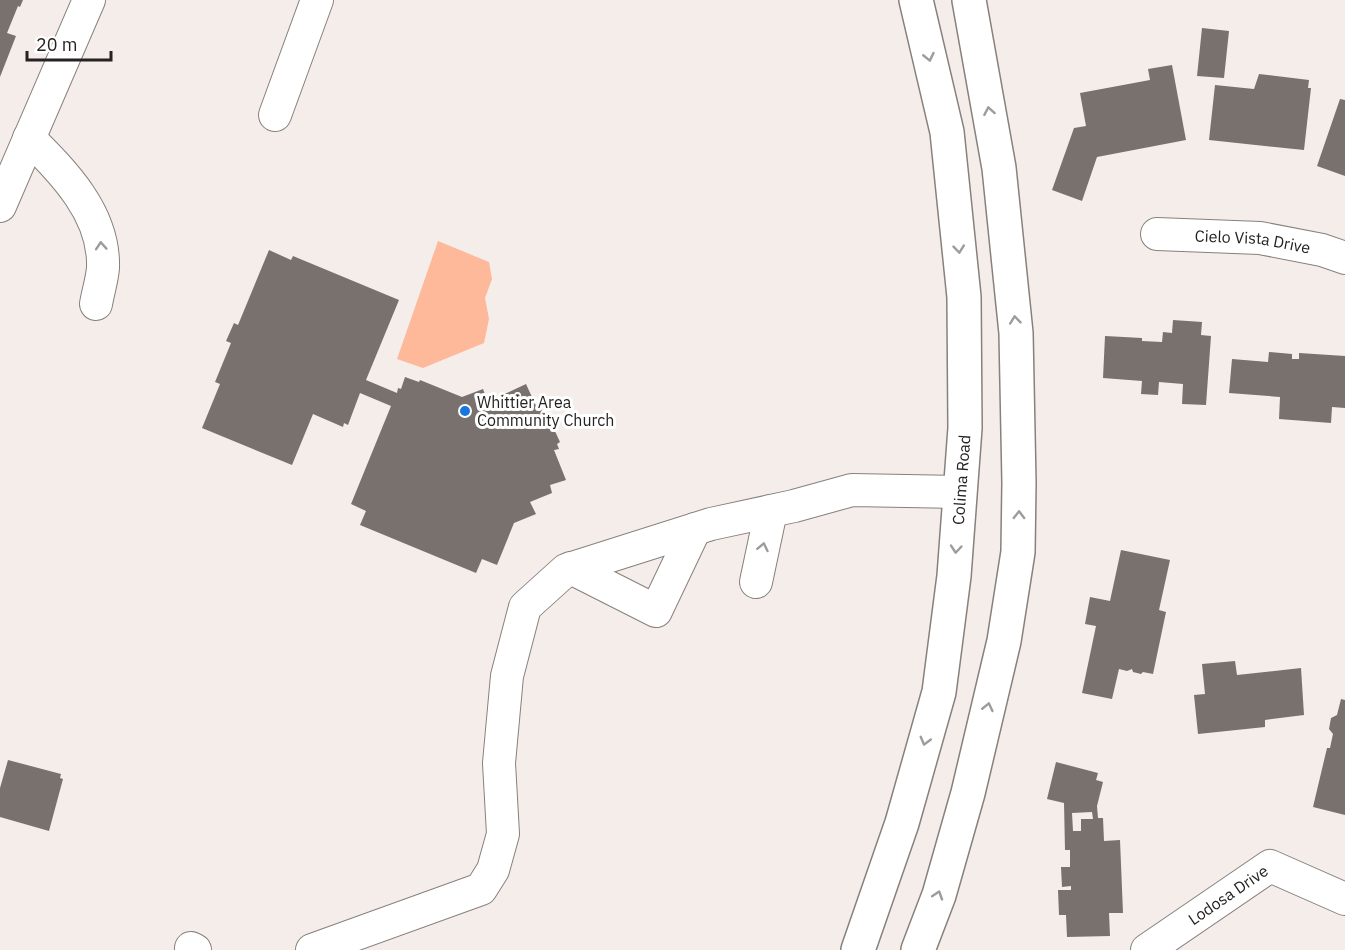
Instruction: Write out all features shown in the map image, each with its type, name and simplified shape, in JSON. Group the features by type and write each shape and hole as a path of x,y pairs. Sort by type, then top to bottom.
{"main road":[{"name":"Colima Road","path":"858,950 902,824 939,692 954,576 965,428 964,297 946,132 916,0"},
{"path":"918,950 939,895 968,793 1004,641 1018,552 1016,333 999,168 969,0"}],"street":[{"path":"0,206 89,0"},
{"path":"274,115 317,0"},
{"path":"29,138 62,172 88,210 100,236 103,268 96,304"},
{"name":"Cielo Vista Drive","path":"1157,234 1260,238 1322,250 1345,258"},
{"path":"312,950 481,889 493,870 503,834 500,763 507,676 525,607 566,570 695,529 852,490 960,492"},
{"path":"756,582 771,511"},
{"path":"571,568 656,611 692,540 695,529"},
{"name":"Lodosa Drive","path":"1147,950 1270,866 1345,899"}],"shaded area":[{"path":"438,241 489,262 492,279 485,298 489,319 484,343 423,368 397,359"}],"building":[{"path":"0,0 23,0 20,7 18,6 7,33 16,36 0,77"},
{"path":"1202,28 1229,31 1224,78 1197,76"},
{"path":"1172,65 1186,140 1097,157 1082,201 1052,190 1074,128 1086,126 1080,93 1150,80 1148,69"},
{"path":"1259,74 1309,80 1308,88 1311,88 1304,150 1209,140 1215,85 1254,89"},
{"path":"1340,99 1345,100 1345,176 1317,166"},
{"name":"Whittier Area Community Church","path":"269,250 291,260 293,256 399,300 366,380 397,393 405,377 419,382 420,380 462,397 483,389 488,402 526,384 537,408 541,407 543,415 547,414 560,442 557,444 559,449 554,450 566,480 550,485 552,493 530,502 536,514 514,523 497,565 482,559 476,573 360,525 366,511 351,504 391,406 360,393 348,425 344,423 343,427 313,414 292,465 202,428 220,384 215,382 231,343 226,341 234,323 238,325"},
{"path":"1173,320 1202,322 1201,335 1211,336 1206,405 1182,404 1183,384 1159,382 1158,395 1141,394 1142,381 1103,378 1105,336 1142,338 1142,341 1162,342 1163,332 1172,333"},
{"path":"1269,352 1292,354 1292,359 1299,359 1299,353 1345,356 1345,408 1332,407 1331,423 1279,419 1280,397 1229,393 1232,359 1268,362"},
{"path":"1121,550 1170,560 1159,610 1166,612 1153,674 1143,672 1141,674 1133,672 1132,669 1127,671 1119,669 1112,699 1082,693 1096,626 1085,624 1090,597 1110,601"},
{"path":"1235,661 1237,675 1301,668 1304,715 1265,720 1265,727 1198,734 1194,695 1205,694 1202,664"},
{"path":"1341,699 1345,700 1345,815 1313,807 1327,748 1330,748 1333,734 1329,729 1331,718 1337,715"},
{"path":"8,760 61,774 60,778 63,779 49,831 0,817 0,788"},
{"path":"1056,762 1098,773 1096,780 1103,782 1097,806 1098,818 1103,818 1104,841 1120,840 1123,913 1109,913 1110,936 1067,937 1066,915 1059,915 1058,890 1071,890 1071,886 1062,887 1061,867 1070,867 1070,850 1065,850 1064,803 1047,799","holes":["1092,812 1093,819 1081,819 1081,831 1073,831 1072,813"]}],"place":[{"name":"Whittier Area Community Church","path":"465,411"}]}
